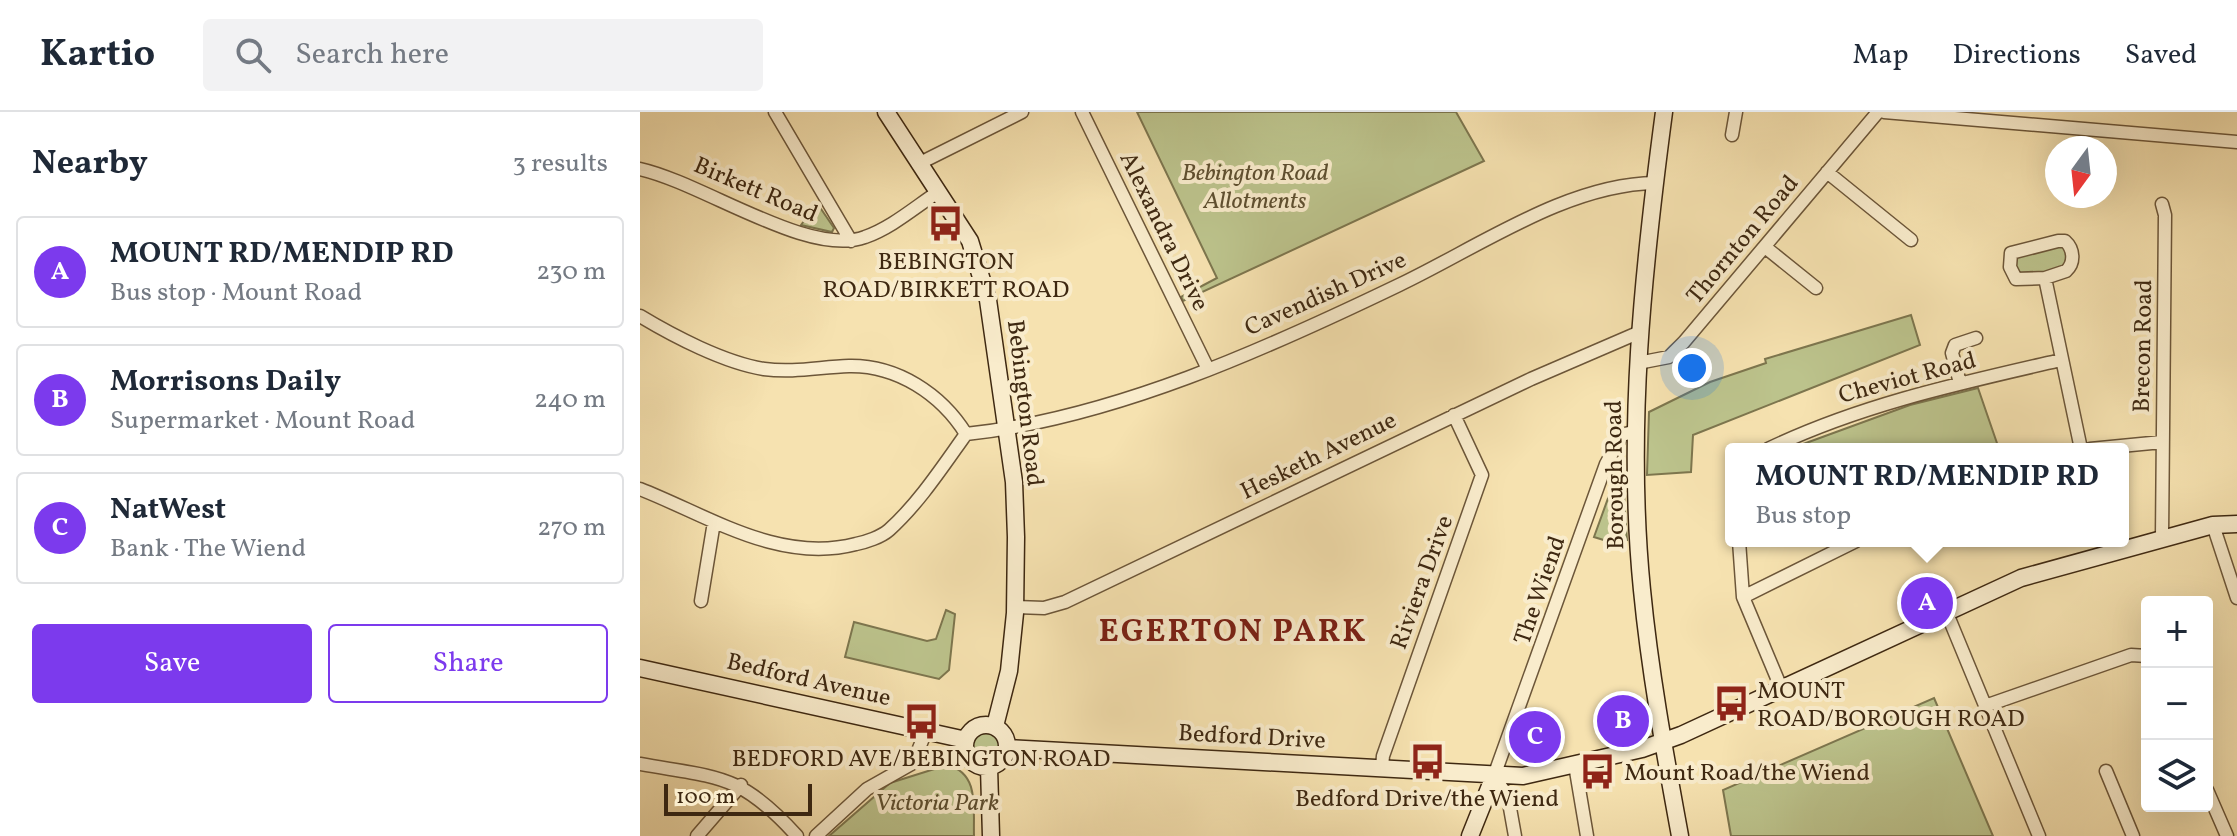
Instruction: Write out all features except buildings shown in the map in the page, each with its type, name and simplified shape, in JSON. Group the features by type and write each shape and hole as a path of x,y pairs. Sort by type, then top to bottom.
{"street":[{"name":"Bebington Road","path":"886,112 970,241 980,264 1014,482 1015,607 1009,671 995,726"},
{"path":"918,164 1022,112"},
{"name":"Alexandra Drive","path":"1082,112 1208,369"},
{"name":"Borough Road","path":"1664,112 1640,332 1636,431 1642,588 1663,742 1680,836"},
{"path":"1732,135 1736,112"},
{"path":"1881,112 2237,142"},
{"name":"Thornton Road","path":"1638,363 1669,357 1765,247 1867,118 1881,112"},
{"path":"772,113 851,241"},
{"name":"Birkett Road","path":"640,169 683,181 807,237 826,242 851,241 883,229 938,192"},
{"path":"1827,172 1911,240"},
{"name":"Cavendish Drive","path":"1007,429 1106,402 1208,369 1308,328 1553,208 1602,189 1655,183"},
{"name":"Brecon Road","path":"2162,204 2165,229 2162,537"},
{"path":"2065,241 2071,251 2070,268 2045,278 2016,279 2010,267 2011,253 2065,241"},
{"path":"1765,247 1816,288"},
{"path":"2045,278 2080,443"},
{"path":"640,316 738,364 785,371 850,366 893,372 944,405 966,434"},
{"name":"Hesketh Avenue","path":"1015,607 1044,608 1065,602 1454,415 1640,332"},
{"path":"1960,383 1952,353 1955,345 1976,338"},
{"name":"Cheviot Road","path":"1781,443 1828,421 1960,383 2061,360"},
{"name":"Riviera Drive","path":"1382,767 1383,756 1482,475 1454,415"},
{"path":"640,489 747,536 795,548 838,549 887,532 966,434 1007,429"},
{"name":"The Wiend","path":"1494,776 1606,464 1622,435 1636,431"},
{"path":"2129,445 2162,442"},
{"path":"701,601 714,522"},
{"name":"Bedford Drive","path":"2129,546 2213,525 2237,524"},
{"path":"2213,525 2237,598"},
{"path":"1739,547 1743,597 1782,690"},
{"path":"1743,597 1844,547"},
{"name":"Bedford Drive","path":"1007,748 1527,776 1663,742 1782,690 1946,611 2051,567 2125,547"},
{"path":"1946,611 2039,836"},
{"path":"1985,706 2131,655 2141,656"},
{"name":"Bedford Avenue","path":"640,668 966,740"},
{"path":"979,726 995,726 1006,737 1007,748 1000,762 989,767 971,760 966,740 979,726"},
{"path":"816,836 867,789 913,763 926,731"},
{"path":"640,764 741,785 760,797 797,836"},
{"path":"1575,765 1587,836"},
{"path":"989,767 991,836"},
{"path":"2106,771 2133,836"},
{"path":"1494,776 1507,795 1515,836"},
{"path":"1470,836 1494,776"},
{"path":"697,836 741,785"},
{"path":"2213,804 2227,836"}],"green space":[{"name":"Bebington Road Allotments","path":"1137,112 1456,112 1484,161 1183,301 1181,297 1217,278"},
{"path":"817,203 834,228 832,232 801,225"},
{"path":"2065,245 2070,262 2064,266 2044,274 2016,273 2013,256"},
{"path":"1911,315 1920,345 1693,435 1691,472 1647,475 1649,412 1710,382 1766,363 1765,359"},
{"path":"1978,388 1997,443 1806,443 1910,405"},
{"path":"1611,490 1624,494 1627,540 1610,542 1594,537"},
{"path":"946,610 955,614 949,670 939,679 845,657 854,622 927,641 936,639"},
{"path":"1934,698 1993,836 1731,836 1723,790"},
{"path":"987,731 998,735 1002,746 998,757 987,761 976,757 972,746 976,735"},
{"name":"Victoria Park","path":"947,765 958,769 970,784 974,803 974,836 829,836 890,783"}],"place":[{"name":"BEBINGTON ROAD/BIRKETT ROAD","path":"946,224"},
{"name":"MOUNT RD/MENDIP RD","path":"1927,603"},
{"name":"MOUNT ROAD/BOROUGH ROAD","path":"1731,704"},
{"name":"BEDFORD AVE/BEBINGTON ROAD","path":"921,721"},
{"name":"Morrisons Daily","path":"1623,721"},
{"name":"NatWest","path":"1535,737"},
{"name":"Bedford Drive/the Wiend","path":"1427,761"},
{"name":"Mount Road/the Wiend","path":"1598,772"}],"district":[{"name":"EGERTON PARK","path":"1233,630"}]}
